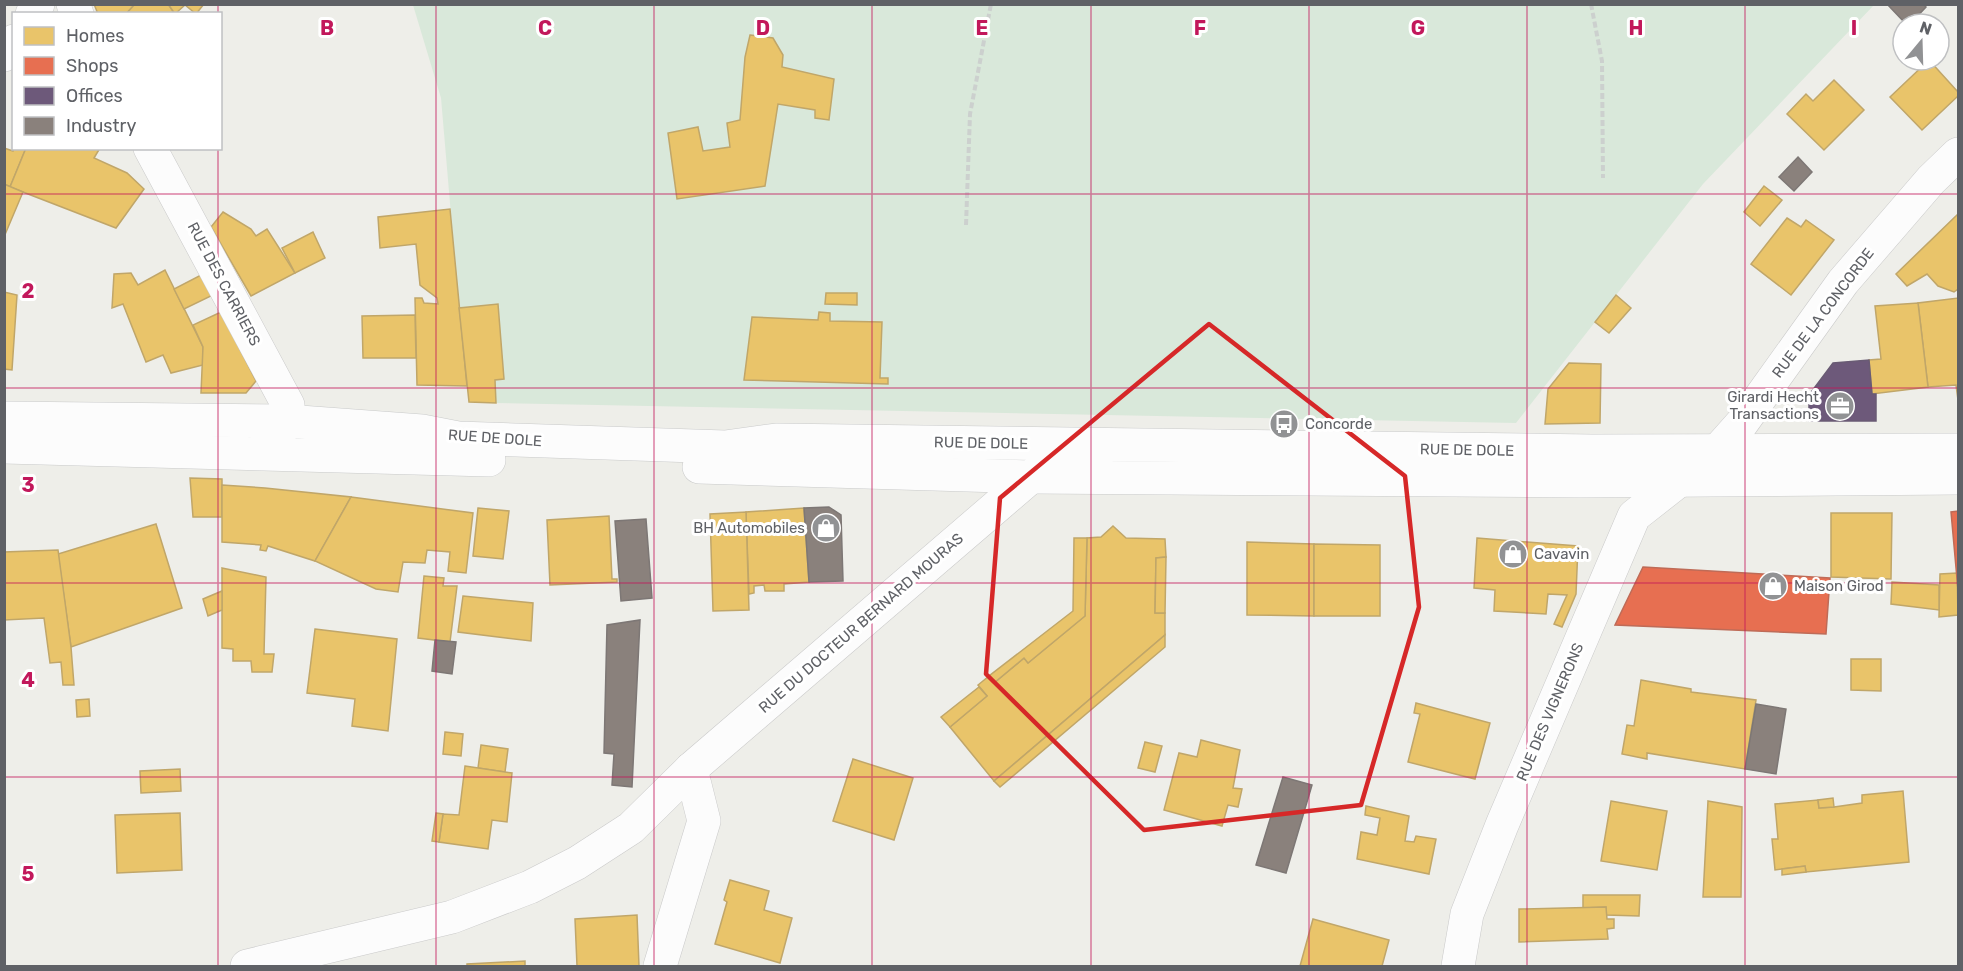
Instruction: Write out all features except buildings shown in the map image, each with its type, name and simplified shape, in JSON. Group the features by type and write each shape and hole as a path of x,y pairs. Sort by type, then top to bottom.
{"main road":[{"name":"RUE DES CARRIERS","path":"151,150 288,405 286,421"},
{"name":"RUE DE LA CONCORDE","path":"1681,480 1718,450 1742,423 1843,282 1930,180 1959,154"},
{"name":"RUE DE DOLE","path":"4,418 286,421 422,431 458,438 725,447 776,440 1148,446 1959,450"},
{"path":"100,448 111,435 266,438 282,429 286,421"},
{"name":"RUE DU DOCTEUR BERNARD MOURAS","path":"247,966 452,917 530,887 577,863 631,828 691,769 1046,464 1066,456 1148,446"},
{"name":"RUE DE DOLE","path":"4,447 100,448 1031,477 1681,480 1959,478"},
{"name":"RUE DES VIGNERONS","path":"1458,966 1467,914 1484,869 1634,516 1681,480"},
{"path":"660,966 704,821 691,769"}],"path":[{"path":"966,225 970,114 990,4"},
{"path":"1591,4 1602,61 1603,178"}],"highlighted area":[{"path":"1209,324 1405,476 1419,607 1361,805 1144,830 986,674 1000,498"}],"green space":[{"path":"413,5 1874,5 1703,184 1516,423 496,403 495,380 504,379 498,305 459,308 441,98"}],"place":[{"name":"Girardi Hecht Transactions","path":"1840,406"},
{"name":"Concorde","path":"1284,424"},
{"name":"BH Automobiles","path":"826,528"},
{"name":"Cavavin","path":"1513,554"},
{"name":"Maison Girod","path":"1773,586"}]}
